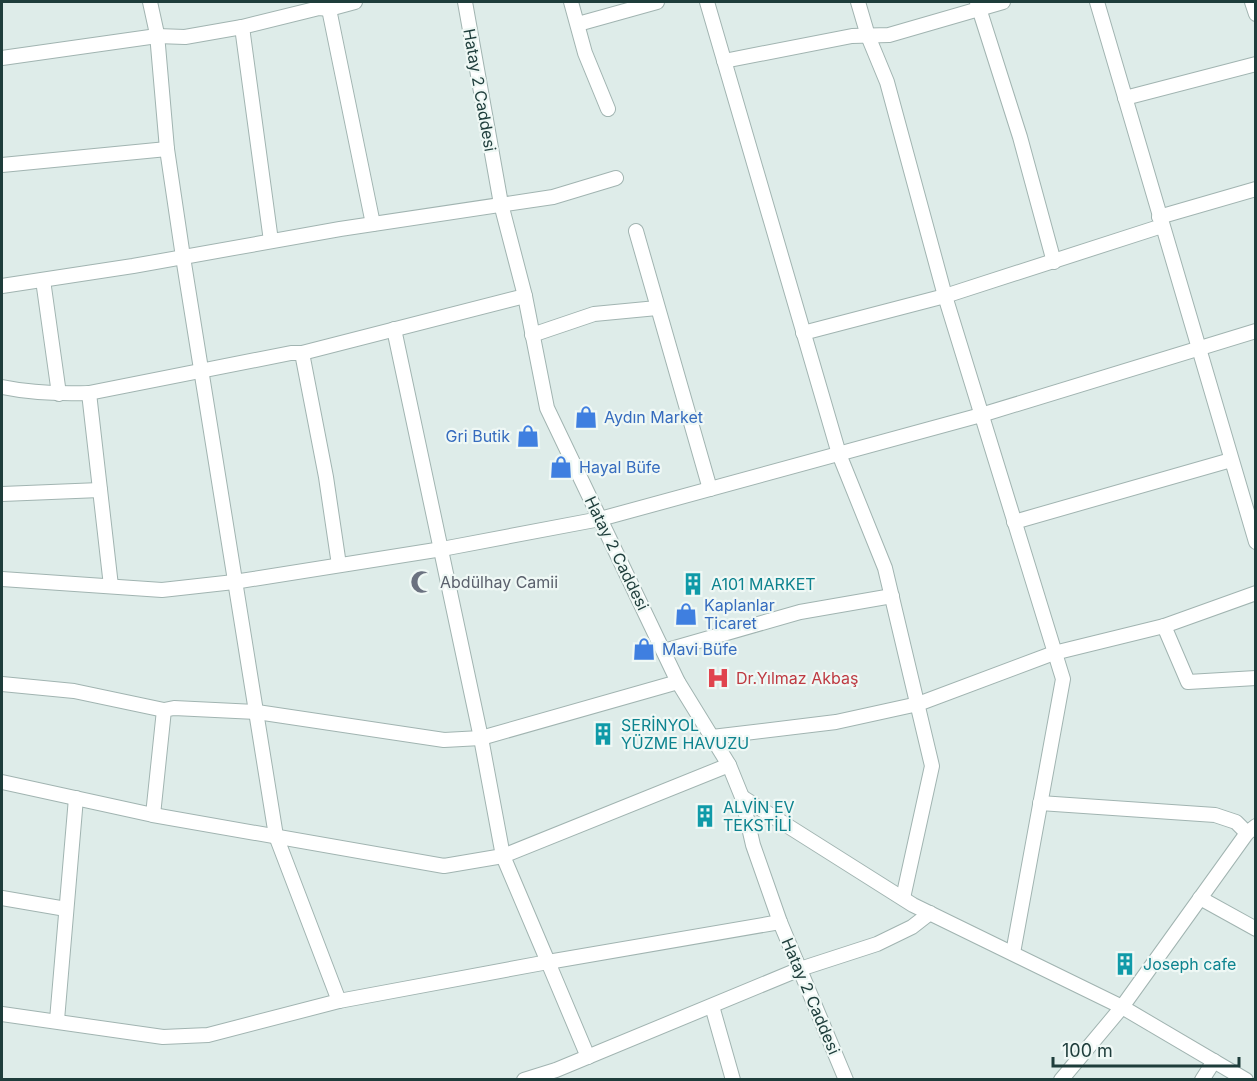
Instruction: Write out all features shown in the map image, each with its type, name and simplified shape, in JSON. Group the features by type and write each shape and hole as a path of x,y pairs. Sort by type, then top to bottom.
{"street":[{"path":"150,2 157,36 166,149 276,836 339,1001"},
{"path":"2,58 157,36 185,37 355,2"},
{"name":"Hatay 2 Caddesi","path":"465,2 501,204 525,296 547,408 678,682 729,765 742,796 753,845 780,922 846,1080"},
{"path":"571,2 585,53 608,109"},
{"path":"578,24 657,2"},
{"path":"707,2 838,454 885,568 933,766 903,898"},
{"path":"858,2 868,36 887,82 945,296 1063,679 1013,953"},
{"path":"724,61 852,36 889,35 978,5 1003,2"},
{"path":"1097,2 1231,459 1251,508 1256,542"},
{"path":"1252,2 1256,14"},
{"path":"978,5 1020,136 1054,262"},
{"path":"329,9 374,224"},
{"path":"242,27 271,241"},
{"path":"1125,98 1256,64"},
{"path":"2,165 166,149"},
{"path":"2,286 553,196 616,178"},
{"path":"803,333 945,296 1054,262 1161,221 1256,189"},
{"path":"636,231 710,489"},
{"path":"43,280 59,393"},
{"path":"2,387 20,391 89,393 291,353 302,353 525,296"},
{"path":"532,335 594,314 657,308"},
{"path":"394,329 481,738 502,856 588,1058"},
{"path":"2,579 162,590 234,582 442,549 600,519 981,416 1256,331"},
{"path":"302,353 326,477 339,565"},
{"path":"89,393 111,586"},
{"path":"1014,522 1231,459"},
{"path":"2,494 100,490"},
{"path":"712,737 836,722 918,704 1054,653 1164,626 1256,593"},
{"path":"664,651 800,612 892,596"},
{"path":"1164,626 1188,682 1256,678"},
{"path":"2,684 74,692 164,710 174,708 257,712 444,740 481,738 678,682"},
{"path":"153,815 164,710"},
{"path":"2,782 153,815 444,866 502,856 729,765"},
{"path":"742,796 903,898 1122,1007 1246,1080"},
{"path":"57,1020 76,798"},
{"path":"1040,803 1215,815 1251,829 1122,1007 1061,1080"},
{"path":"2,898 66,909"},
{"path":"1200,898 1256,929"},
{"path":"524,1080 588,1058 800,969 877,944 912,927 930,913"},
{"path":"2,1014 57,1020 163,1037 208,1035 339,1001 780,922"},
{"path":"712,1006 733,1080"},
{"path":"1202,1080 1214,1061"}],"place":[{"name":"Aydın Market","path":"586,417"},
{"name":"Gri Butik","path":"528,436"},
{"name":"Hayal Büfe","path":"561,467"},
{"name":"Abdülhay Camii","path":"422,582"},
{"name":"A101 MARKET","path":"693,584"},
{"name":"Kaplanlar Ticaret","path":"686,614"},
{"name":"Mavi Büfe","path":"644,649"},
{"name":"Dr.Yılmaz Akbaş","path":"718,678"},
{"name":"SERİNYOL YÜZME HAVUZU","path":"603,734"},
{"name":"ALVİN EV TEKSTİLİ","path":"705,816"},
{"name":"Joseph cafe","path":"1125,964"}]}
